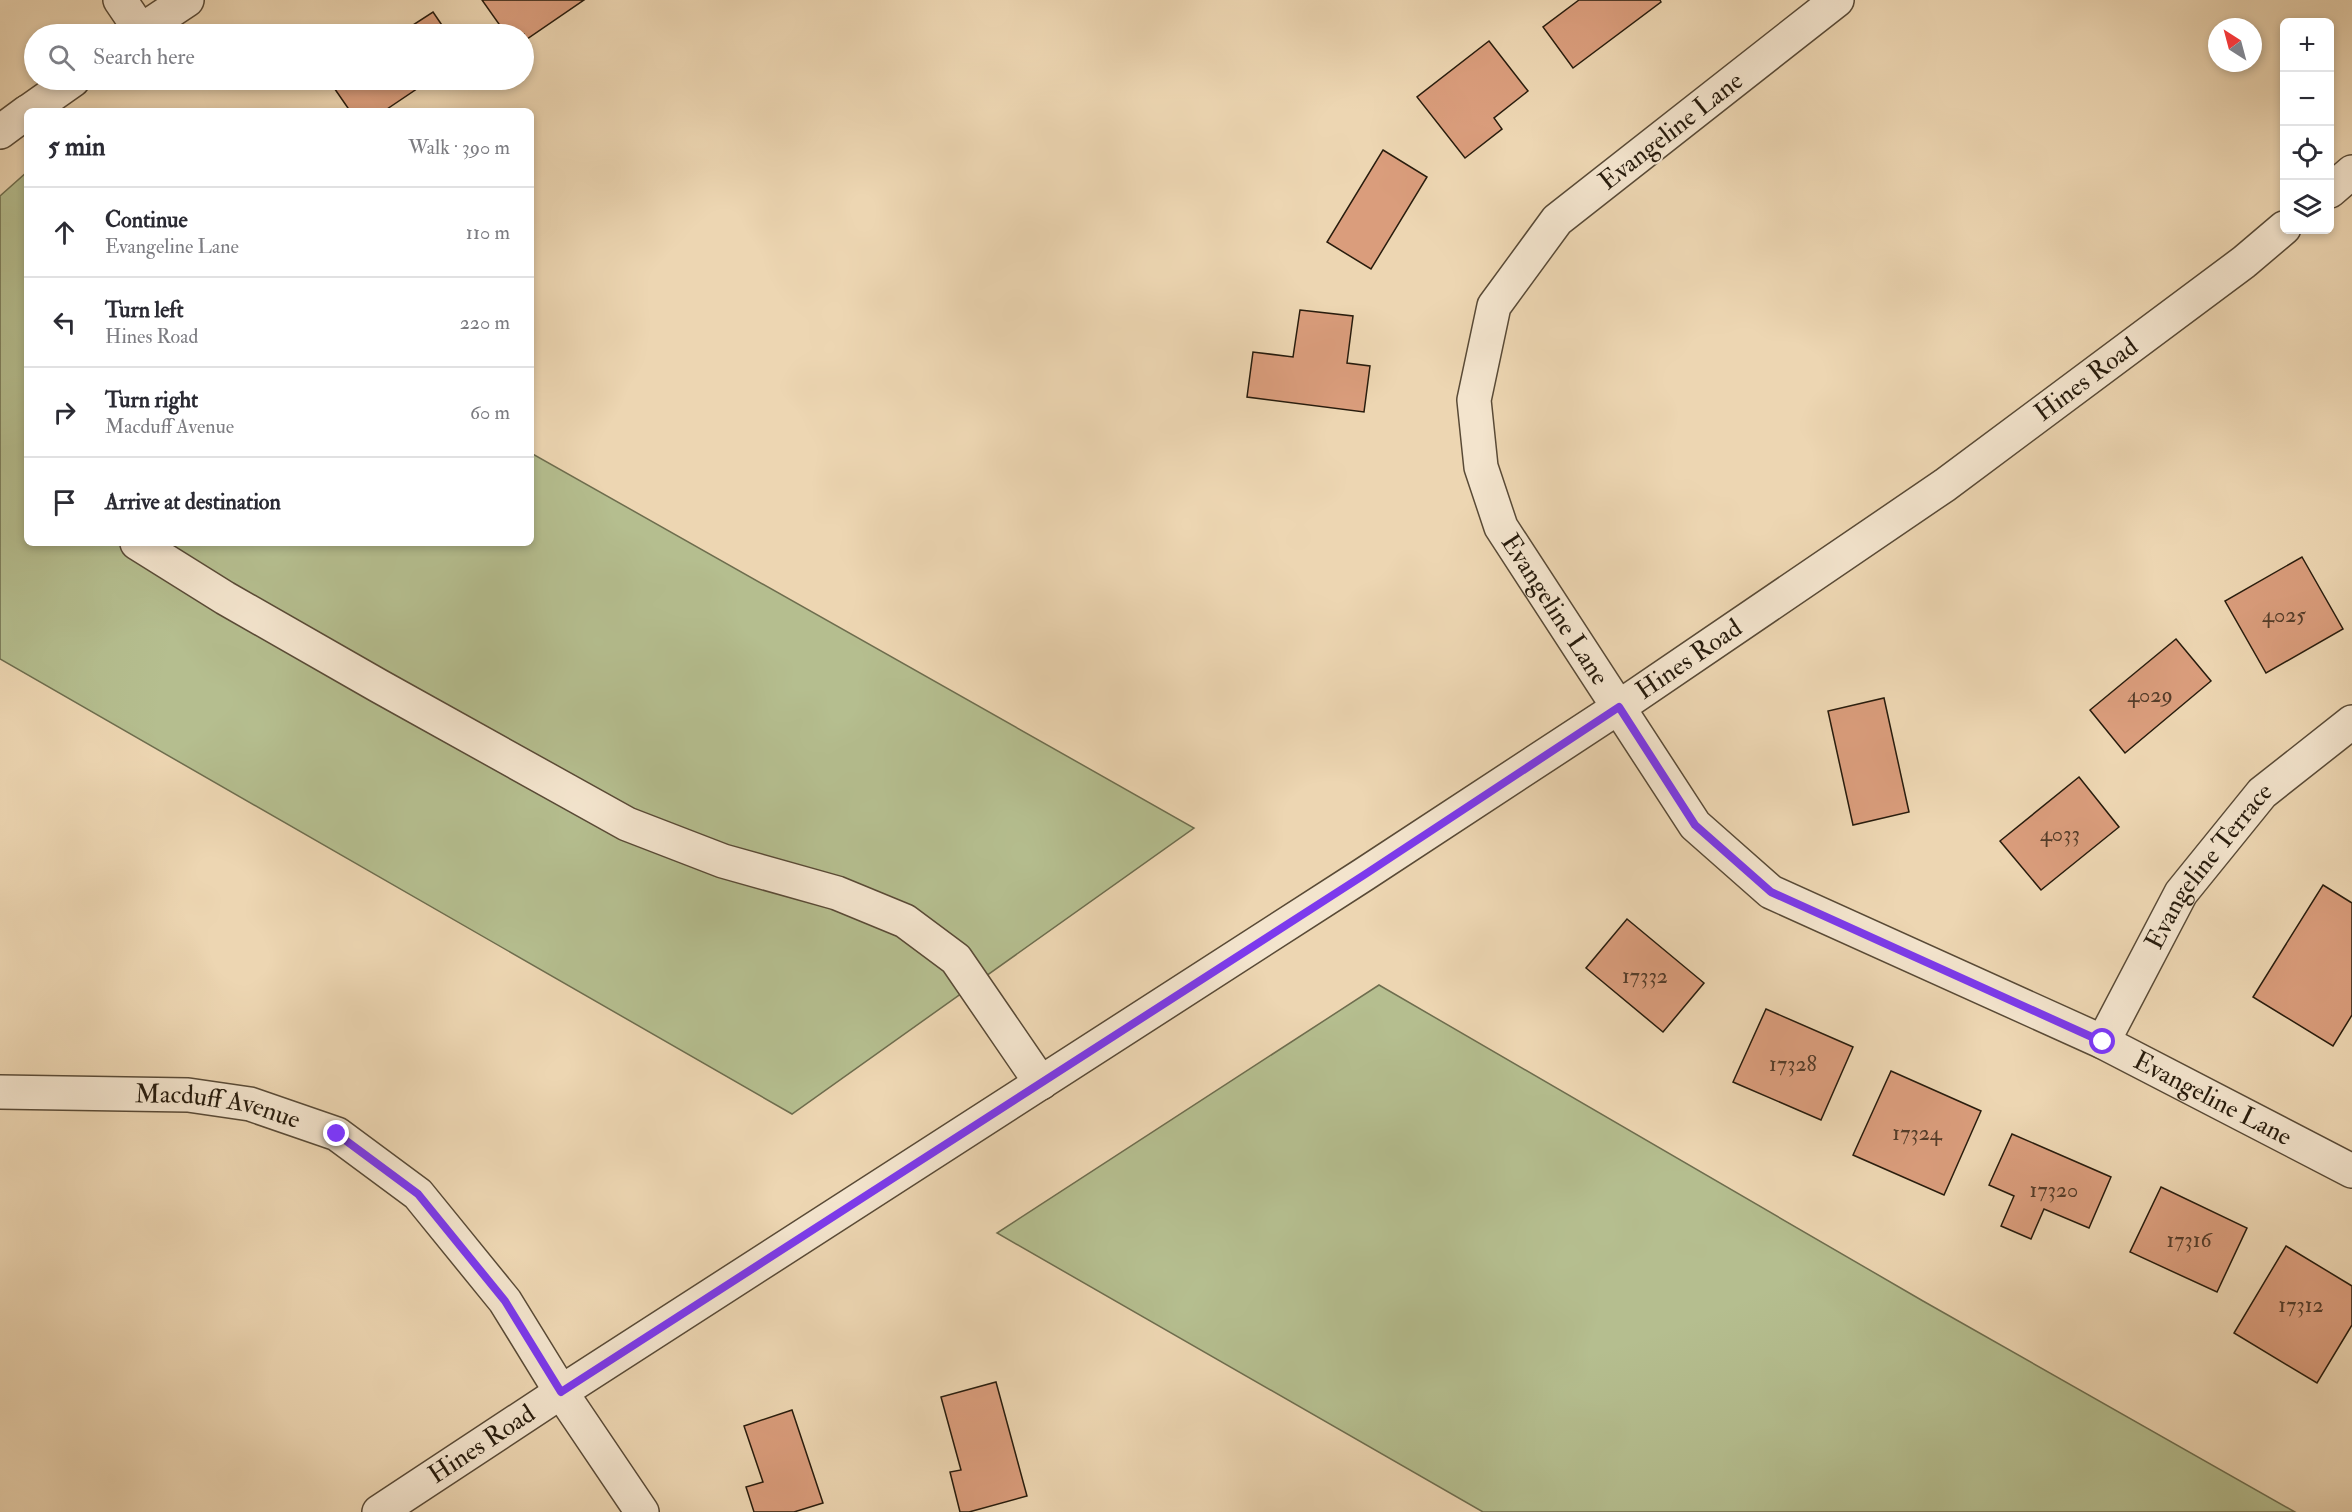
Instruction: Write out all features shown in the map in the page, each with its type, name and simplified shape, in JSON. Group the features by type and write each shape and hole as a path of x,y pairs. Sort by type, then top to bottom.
{"street":[{"path":"120,0 133,24"},
{"path":"151,24 187,0"},
{"name":"Evangeline Lane","path":"1837,0 1557,220 1494,306 1474,400 1481,467 1501,527 1695,825 1771,892 2103,1042 2352,1171"},
{"path":"34,108 59,90"},
{"path":"0,132 24,115"},
{"path":"2334,188 2352,172"},
{"name":"Hines Road","path":"379,1512 1619,707 1946,485 2244,262 2280,231"},
{"path":"142,546 225,598 369,681 627,824 723,861 837,893 905,921 956,959 1041,1083"},
{"name":"Evangeline Terrace","path":"2103,1042 2181,893 2262,793 2352,722"},
{"name":"Macduff Avenue","path":"0,1092 188,1095 250,1104 337,1134 418,1194 505,1301 561,1392 642,1512"}],"green space":[{"path":"24,175 24,546 534,546 534,455 1194,828 792,1114 0,659 0,196"},
{"path":"1379,985 1923,1301 2295,1512 1483,1512 997,1233"}],"building":[{"path":"482,0 584,0 534,34 534,24 499,24"},
{"path":"1579,0 1660,0 1661,2 1573,68 1543,27"},
{"path":"433,12 441,24 414,24"},
{"path":"1489,41 1528,91 1494,118 1502,129 1465,158 1417,97"},
{"path":"336,90 415,90 388,108 348,108"},
{"path":"1383,150 1427,177 1371,269 1327,242"},
{"path":"1300,310 1353,316 1347,363 1370,366 1364,412 1247,397 1253,352 1293,357"},
{"path":"2302,557 2343,629 2266,673 2225,601"},
{"path":"2176,639 2211,681 2125,753 2090,710"},
{"path":"1884,698 1909,812 1853,825 1828,711"},
{"path":"2079,777 2119,827 2041,890 2000,841"},
{"path":"2323,885 2352,903 2352,1015 2333,1046 2253,997"},
{"path":"1627,919 1704,983 1663,1032 1586,968"},
{"path":"1766,1009 1853,1047 1821,1120 1733,1082"},
{"path":"1891,1071 1981,1111 1944,1195 1853,1155"},
{"path":"2012,1134 2111,1177 2089,1228 2044,1209 2031,1239 2001,1226 2014,1196 1989,1185"},
{"path":"2161,1187 2247,1228 2217,1292 2130,1252"},
{"path":"2286,1246 2352,1286 2352,1325 2317,1383 2234,1333"},
{"path":"996,1382 1027,1496 969,1512 960,1512 950,1472 961,1470 941,1397"},
{"path":"792,1410 823,1503 794,1512 754,1512 746,1487 763,1482 744,1426"}],"route":[{"path":"337,1134 418,1194 505,1301 561,1392 1364,875 1619,707 1695,825 1771,892 2103,1042"}]}
